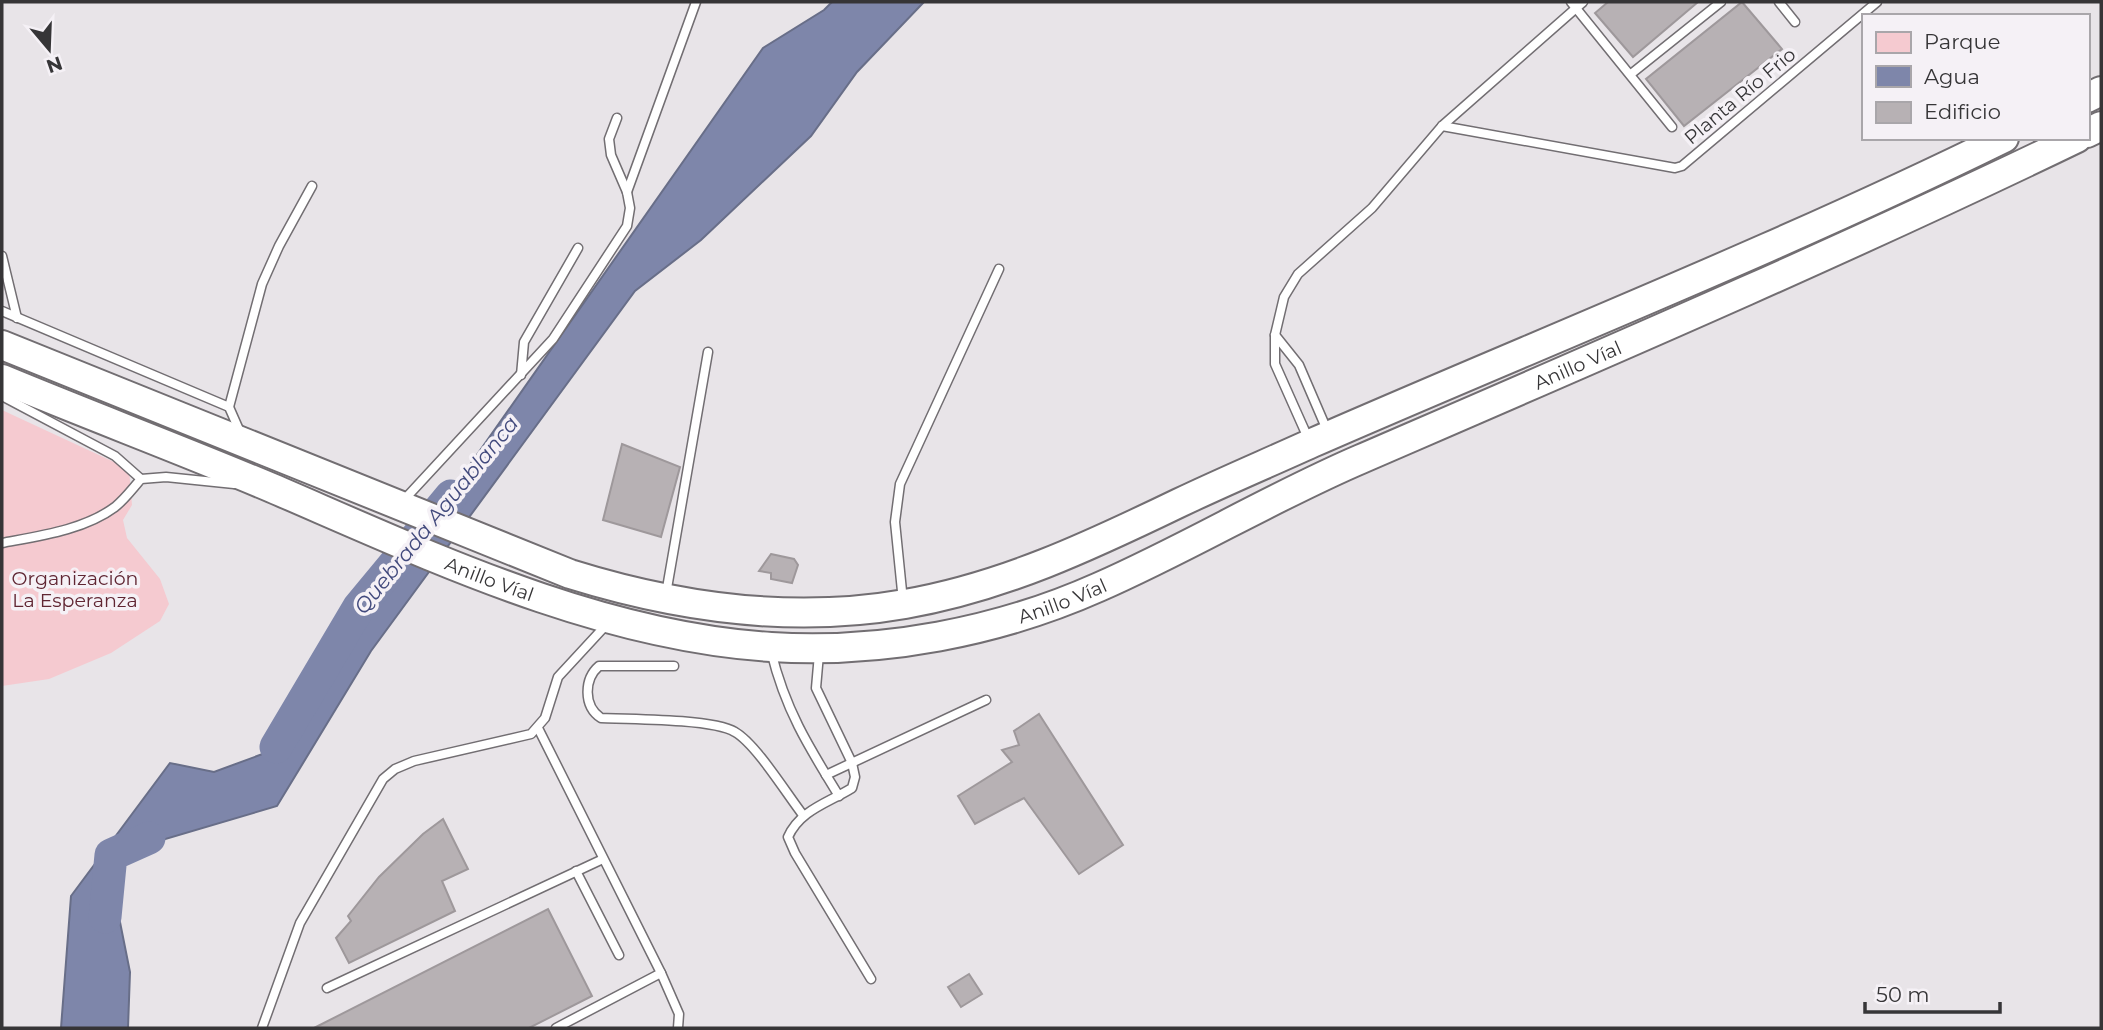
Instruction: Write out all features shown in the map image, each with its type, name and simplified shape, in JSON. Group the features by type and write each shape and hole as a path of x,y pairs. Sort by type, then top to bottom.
{"highway":[{"name":"Anillo Víal","path":"2,345 403,508 570,574 617,589 705,607 784,613 904,604 962,592 1019,575 1075,552 1320,440 1901,189 2000,140"},
{"name":"Anillo Víal","path":"2,379 268,486 385,537 495,580 611,620 690,638 770,647 867,645 961,631 1031,612 1098,588 1334,471 1923,212 2073,140"}],"lane":[{"path":"627,192 696,2"},
{"path":"1630,74 1721,2"},
{"path":"1779,2 1795,22"},
{"name":"Planta Río Frio","path":"1863,14 1877,2"},
{"path":"1320,440 1275,363 1275,335 1284,297 1298,274 1373,208 1442,127 1577,4 1672,127"},
{"name":"Planta Río Frio","path":"1442,127 1675,168 1682,166 1862,15"},
{"path":"403,508 553,339 626,226 630,208 627,192 611,155 609,139 617,118"},
{"path":"245,444 229,407 262,284 279,246 312,186"},
{"path":"521,375 524,342 578,248"},
{"path":"2,256 17,318"},
{"path":"904,604 895,522 900,484 999,269"},
{"path":"2,311 229,407"},
{"path":"1275,335 1298,365 1320,440"},
{"path":"665,600 708,352"},
{"path":"2,396 115,456 141,479"},
{"path":"2,543 43,535 86,522 115,506 141,479 166,477 268,486"},
{"path":"262,1028 300,923 383,779 395,769 414,761 531,734 545,718 558,677 611,620"},
{"path":"770,647 778,680 797,727 839,796"},
{"path":"819,648 816,688 852,763 855,777 852,788 803,815 794,824 788,837 871,979"},
{"path":"674,666 598,666 591,672 587,683 589,703 594,713 601,718 715,725 734,731 750,744 803,815"},
{"path":"826,775 986,700"},
{"path":"537,729 661,973 679,1014 678,1028"},
{"path":"327,988 603,859"},
{"path":"576,871 619,955"},
{"path":"556,1028 661,973"}],"green space":[{"name":"Organización La Esperanza","path":"2,410 129,469 132,505 123,520 127,538 160,579 169,604 160,621 111,653 49,679 2,686"}],"water":[{"path":"832,2 924,2 857,72 811,136 701,240 635,291 371,651 277,806 111,855 110,872 130,972 128,1028 61,1028 71,896 170,763 214,772 268,752 763,48 824,10"}],"building":[{"path":"1608,2 1698,2 1633,57 1595,13"},
{"path":"1742,2 1782,49 1684,126 1646,79"},
{"path":"622,444 680,467 661,537 603,520"},
{"path":"771,554 794,559 798,565 792,583 771,579 771,573 759,571"},
{"path":"1039,714 1123,845 1079,874 1024,798 975,824 958,796 1012,762 1002,750 1019,745 1014,731"},
{"path":"443,819 468,869 442,881 455,911 349,963 336,938 351,921 348,916 379,877 423,834"},
{"path":"548,909 592,996 529,1028 314,1028"},
{"path":"969,974 982,994 961,1007 948,987"}],"waterway":[{"name":"Quebrada Aguablanca","path":"276,747 359,607 451,496"},
{"name":"Quebrada Aguablanca","path":"105,917 111,855 149,838"}]}
